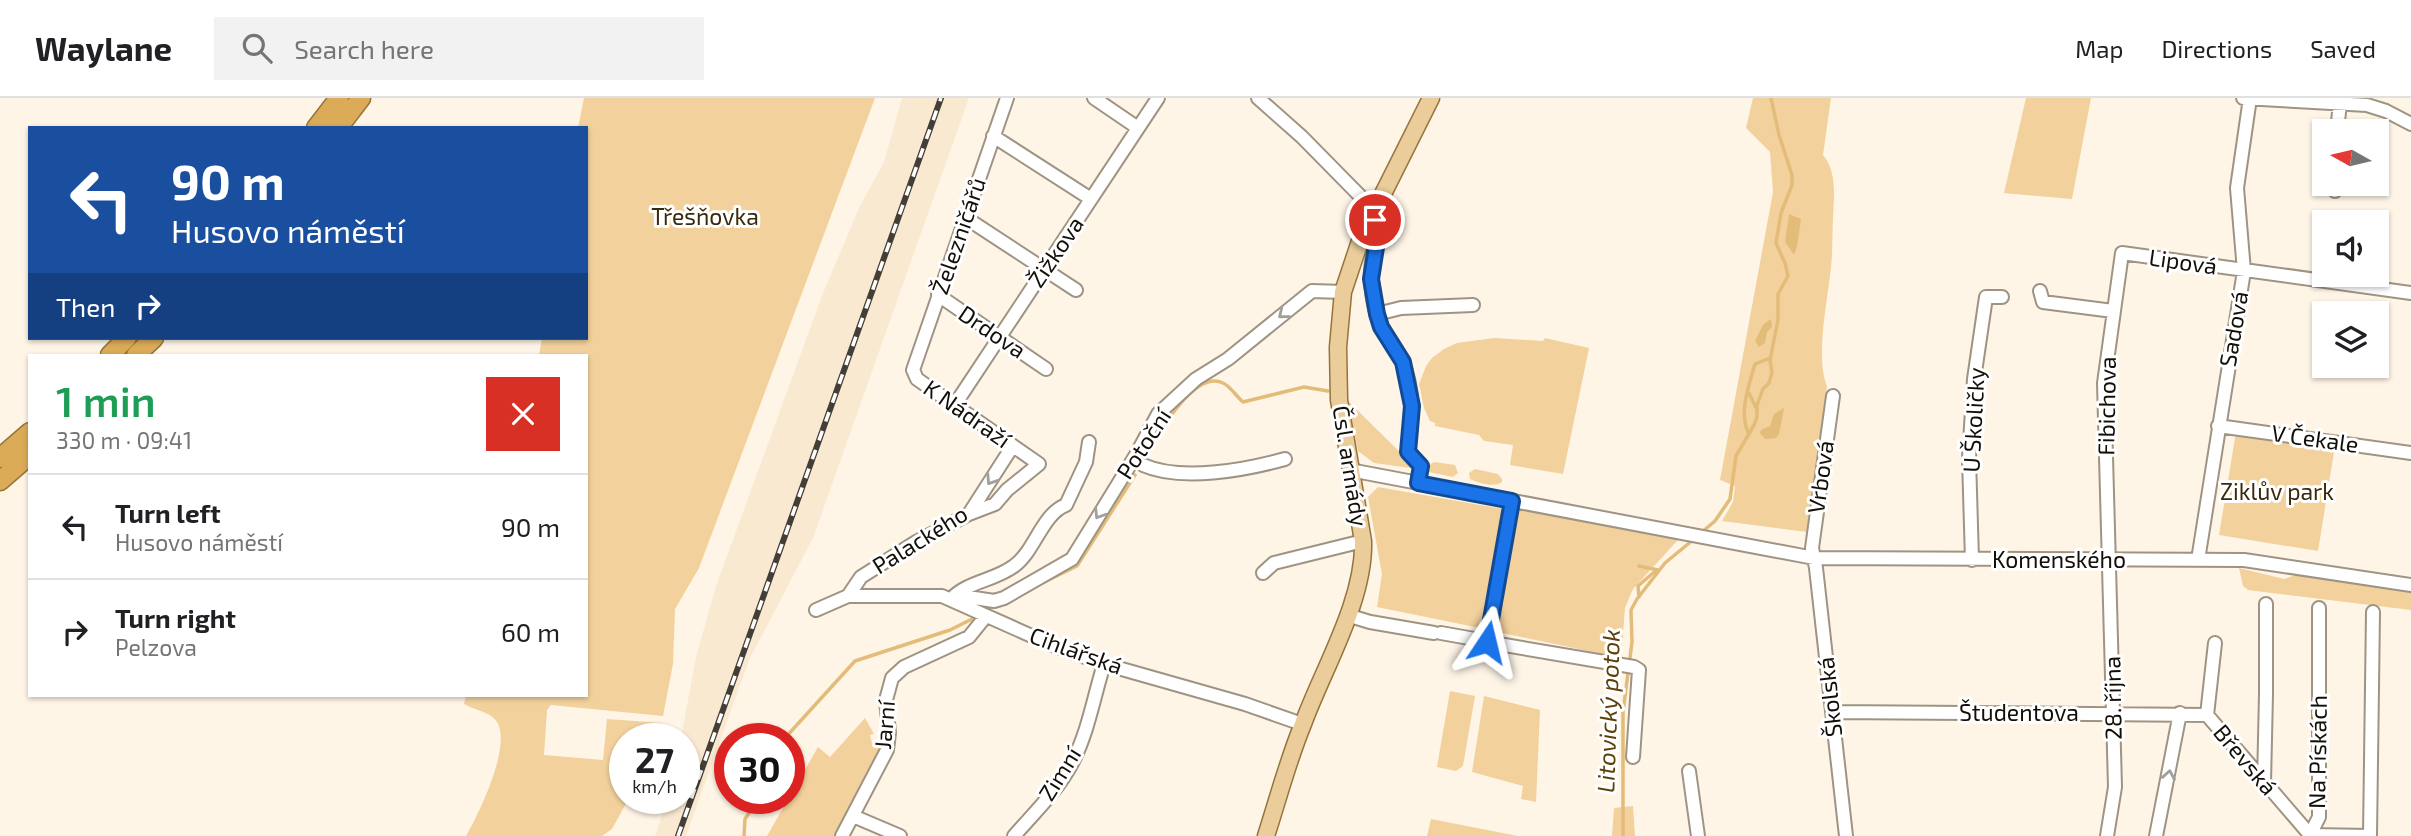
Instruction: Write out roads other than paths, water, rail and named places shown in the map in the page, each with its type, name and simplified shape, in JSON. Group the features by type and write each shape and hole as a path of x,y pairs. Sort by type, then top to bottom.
{"highway":[{"path":"318,126 339,98"},
{"path":"340,126 361,98"},
{"path":"111,354 125,340"},
{"path":"137,354 152,340"},
{"path":"0,458 28,434"},
{"path":"0,481 28,457"}],"main road":[{"name":"Čsl. armády","path":"1266,836 1303,724 1359,580 1363,541 1341,419 1337,372 1343,292 1353,256 1431,98"}],"street":[{"name":"Železničářů","path":"913,374 1007,98"},
{"path":"1094,98 1138,128"},
{"name":"Žižkova","path":"954,406 1158,98"},
{"path":"1258,98 1302,137 1366,202 1373,214 1377,241 1371,279 1381,327 1403,362 1412,406 1408,452 1421,466 1418,483"},
{"path":"2248,99 2367,105 2411,124"},
{"name":"Sadová","path":"2198,559 2244,271 2237,188 2248,99"},
{"path":"2338,119 2340,103"},
{"path":"993,136 1091,199"},
{"path":"966,218 1076,290"},
{"name":"Lipová","path":"2122,253 2411,293"},
{"name":"Fibichova","path":"2109,559 2104,383 2122,253"},
{"name":"Potoční","path":"956,602 968,597 994,601 1004,598 1072,559 1158,414 1196,379 1228,359 1312,290 1343,292"},
{"path":"2040,291 2043,302 2113,311"},
{"name":"Drdova","path":"938,295 1046,369"},
{"name":"U Školičky","path":"1972,560 1969,458 1974,379 1986,297 2002,297"},
{"path":"1377,314 1401,308 1473,305"},
{"name":"K Nádraží","path":"913,374 1017,450"},
{"name":"Vrbová","path":"1814,558 1812,542 1833,396"},
{"name":"V Čekale","path":"2218,426 2411,453"},
{"path":"956,602 960,590 1013,566 1057,508 1066,505 1086,462 1089,442"},
{"path":"969,513 995,504 1007,490 1037,467 1039,464 1017,450"},
{"name":"Palackého","path":"848,596 861,577 969,513 1017,450"},
{"path":"1143,465 1158,471 1200,472 1237,469 1285,459"},
{"name":"Komenského","path":"1350,470 1814,558 2198,559 2274,564 2411,585"},
{"path":"1512,501 1487,642 1627,667 1639,673 1633,757"},
{"path":"1263,573 1275,563 1363,541"},
{"name":"Školská","path":"1814,558 1846,836"},
{"name":"28. října","path":"2107,836 2115,787 2109,559"},
{"path":"816,610 848,596"},
{"name":"Cihlářská","path":"848,596 942,596 1052,645 1104,664 1245,704 1303,724"},
{"path":"2264,783 2266,604"},
{"name":"Na Pískách","path":"2319,608 2319,817 2310,836 2370,836 2373,612"},
{"name":"Jarní","path":"842,836 887,750 889,733 886,700 892,678 904,667 969,637 982,614"},
{"path":"1347,615 1370,622 1479,640"},
{"path":"2207,715 2215,643"},
{"name":"Zimní","path":"1014,836 1058,785 1071,765 1079,748 1104,664"},
{"name":"Študentova","path":"1832,712 2207,715"},
{"path":"2156,836 2180,713"},
{"name":"Břevská","path":"2207,715 2310,836"},
{"path":"1689,771 1698,836"},
{"path":"853,816 900,836"}],"waterway":[{"name":"Litovický potok","path":"1702,532 1715,521 1730,499 1736,456 1754,425 1757,405 1763,389 1769,383 1772,373 1770,360 1778,320 1778,294 1788,276 1776,243 1781,213 1792,185 1792,175 1771,98"},
{"path":"1749,434 1744,409 1750,381 1755,364 1770,358"},
{"path":"1147,454 1178,406 1189,394 1212,381 1226,384 1243,402 1304,387 1328,391"},
{"path":"1749,393 1756,408"},
{"path":"1038,585 1077,566 1135,475"},
{"name":"Litovický potok","path":"1623,836 1623,712 1632,642 1631,610 1665,563 1694,539"},
{"path":"1639,566 1658,570"},
{"path":"1639,597 1638,586 1658,572"},
{"path":"799,723 855,661 950,630 978,616"},
{"path":"744,836 745,819 748,814"}],"railway":[{"path":"678,836 941,98"}],"park label":[{"name":"Třešňovka","path":"705,217"},
{"name":"Ziklův park","path":"2277,492"}]}
